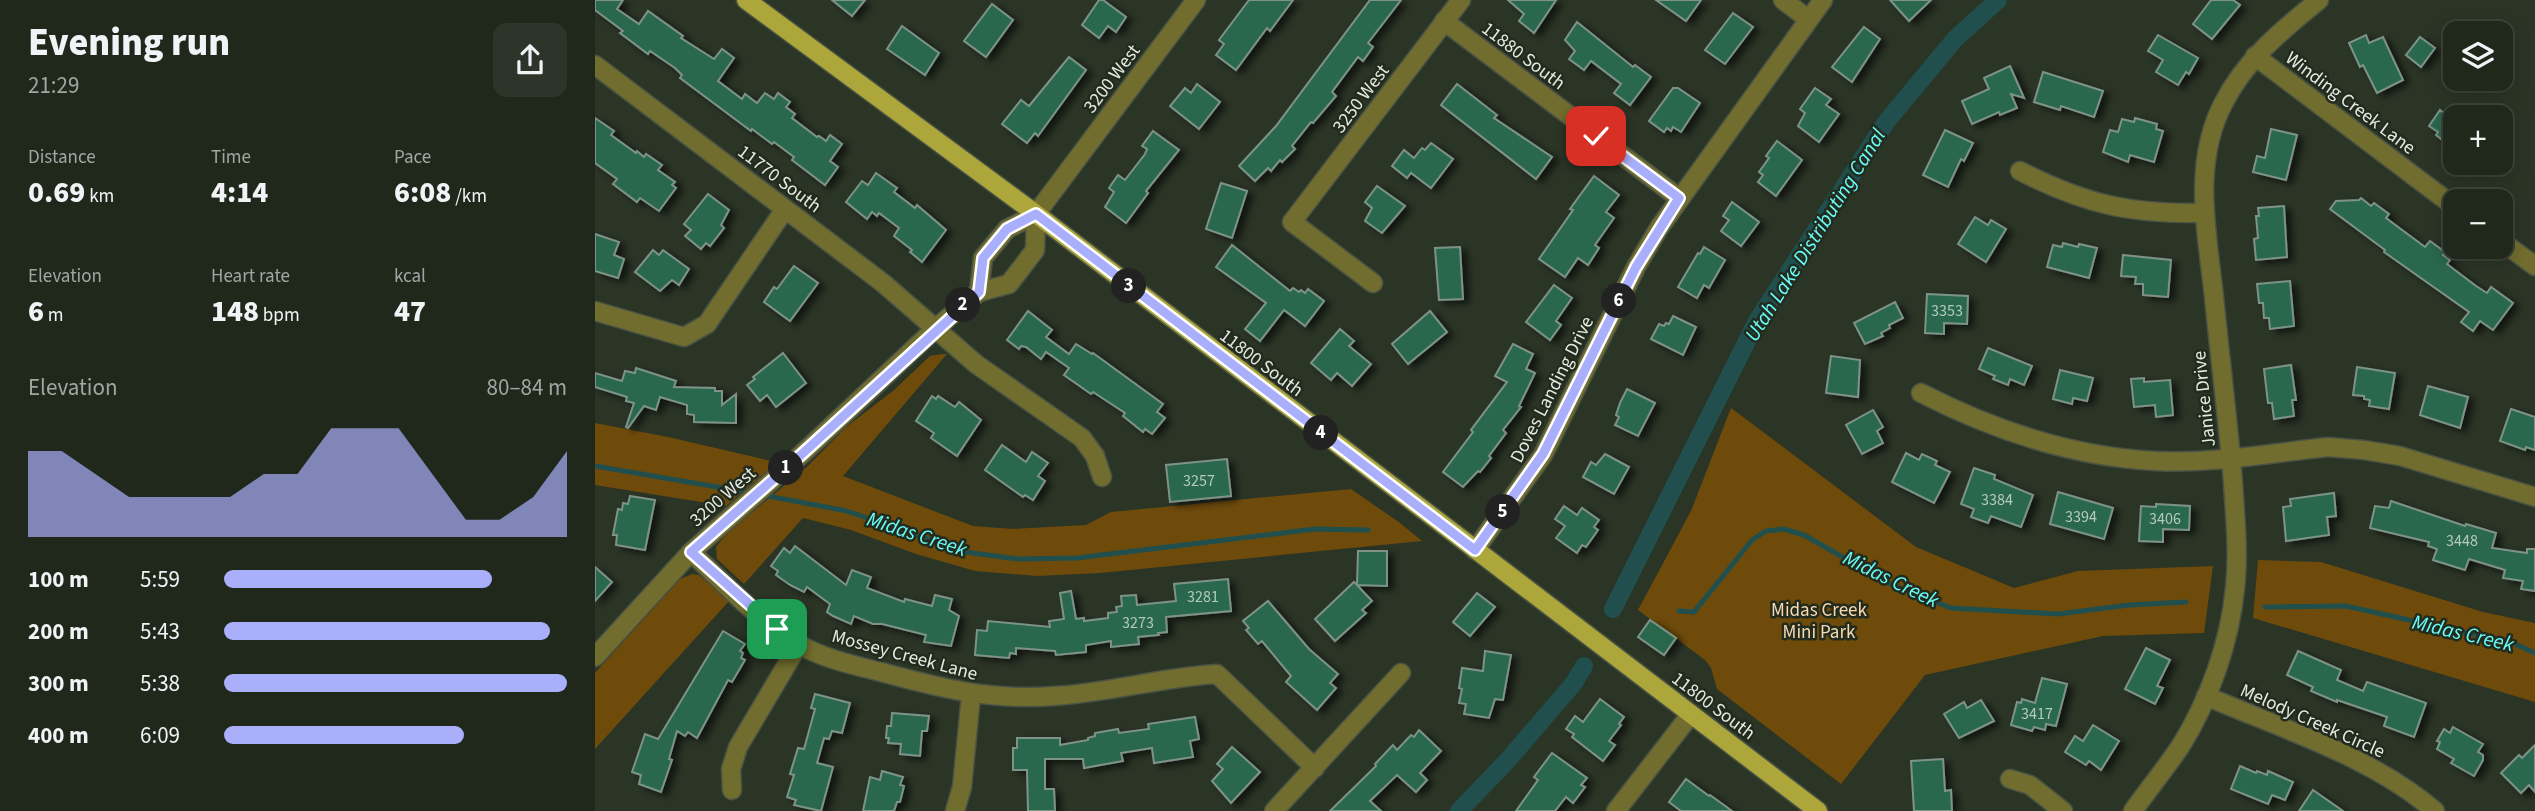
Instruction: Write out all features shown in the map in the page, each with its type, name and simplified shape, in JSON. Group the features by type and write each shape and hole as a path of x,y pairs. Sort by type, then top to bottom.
{"main road":[{"name":"11800 South","path":"746,0 1036,214 1818,811"}],"street":[{"name":"3200 West","path":"979,292 983,258 1007,229 1036,214 1196,0"},
{"name":"3250 West","path":"1373,284 1292,222 1461,0"},
{"path":"1783,0 1808,19"},
{"name":"Doves Landing Drive","path":"1475,550 1538,462 1636,267 1679,198 1823,0"},
{"name":"Janice Drive","path":"2133,811 2180,746 2206,696 2220,659 2235,590 2237,530 2202,185 2211,133 2221,106 2236,80 2255,56 2319,0"},
{"name":"11880 South","path":"1444,21 1679,198"},
{"name":"Winding Creek Lane","path":"2255,56 2443,197"},
{"name":"11770 South","path":"595,65 883,283 976,364 1082,438 1095,456 1102,477"},
{"path":"2020,171 2054,188 2103,205 2153,213 2204,213"},
{"path":"595,311 684,337 707,324 785,209"},
{"name":"3200 West","path":"595,657 691,552 936,328 979,292 1009,284 1035,250 1036,214"},
{"path":"2513,250 2535,266"},
{"path":"1921,393 1968,417 2013,435 2059,448 2109,457 2158,461 2231,458 2327,447 2364,450 2400,456 2535,497"},
{"name":"Mossey Creek Lane","path":"691,552 769,622 799,645 829,658 971,695 1056,696 1188,675 1217,674 1315,768"},
{"path":"733,790 731,769 738,747 799,645"},
{"path":"1274,811 1401,673"},
{"path":"955,811 962,787 971,695"},
{"name":"Melody Creek Circle","path":"2206,696 2374,768 2435,811"},
{"path":"1616,811 1691,714"},
{"path":"2010,779 2030,785 2063,811"}],"green space":[{"path":"947,354 843,476 973,526 1013,529 1086,525 1111,512 1351,489 1422,541 1100,573 1037,576 975,571 916,554 851,530 803,518 744,584 717,559 716,547 728,532 808,466 845,428 894,390 930,356"},
{"name":"Midas Creek Mini Park","path":"1731,408 1916,547 2014,588 2078,571 2213,566 2204,633 2103,636 1925,675 1841,784 1717,689 1711,668 1705,660 1638,610 1691,511"},
{"path":"595,423 771,461 774,465 726,506 595,485"},
{"path":"2258,560 2321,562 2483,612 2535,623 2535,702 2253,618"},
{"path":"692,574 699,575 729,601 595,749 595,673 680,579"}],"building":[{"path":"595,0 623,0 617,9 639,24 648,11 683,36 681,38 714,59 722,49 734,58 718,81 742,99 745,94 757,103 765,93 774,99 778,93 790,102 786,107 795,114 792,118 817,137 826,141 830,135 842,144 830,161 838,167 825,185 792,160 794,157 774,142 772,144 752,129 751,131 680,78 682,75 675,68 650,51 648,54 620,33 623,31 595,10"},
{"path":"832,0 865,0 852,16"},
{"path":"1099,0 1103,0 1126,17 1116,32 1108,26 1099,38 1082,25"},
{"path":"1249,0 1293,0 1270,31 1267,28 1236,70 1216,55 1224,44 1219,40"},
{"path":"1370,0 1401,0 1368,43 1373,47 1363,61 1358,57 1332,92 1336,96 1292,146 1295,149 1271,171 1268,168 1255,181 1239,166 1276,126"},
{"path":"1508,0 1556,0 1534,33 1519,21 1524,14"},
{"path":"1656,0 1701,0 1686,21"},
{"path":"1890,0 1931,0 1909,21"},
{"path":"2211,0 2233,0 2240,5 2212,39 2193,24"},
{"path":"992,4 1013,20 986,57 964,41"},
{"path":"1733,13 1753,27 1725,64 1705,50"},
{"path":"1577,22 1633,67 1635,65 1651,77 1630,105 1614,93 1621,84 1591,61 1584,70 1569,59 1575,51 1565,40"},
{"path":"902,26 939,53 925,75 887,49"},
{"path":"1864,27 1880,39 1852,82 1832,67"},
{"path":"2158,35 2198,58 2189,74 2186,72 2178,85 2156,72 2163,60 2148,51"},
{"path":"2366,35 2369,43 2383,37 2403,80 2377,93 2363,65 2360,67 2349,43"},
{"path":"2420,37 2435,48 2421,67 2406,55"},
{"path":"1069,57 1086,70 1038,136 1035,133 1027,143 1002,124 1021,100 1029,106"},
{"path":"2010,66 2024,98 2011,94 2017,108 2000,115 1999,112 1972,124 1962,101 1989,89 1984,78"},
{"path":"2043,72 2103,91 2094,117 2061,106 2060,110 2034,102"},
{"path":"1197,84 1220,102 1199,129 1170,106 1185,88 1191,93"},
{"path":"1457,84 1497,115 1494,118 1552,157 1536,179 1441,105"},
{"path":"1673,88 1678,88 1700,103 1681,132 1673,127 1671,131 1667,128 1664,132 1649,121"},
{"path":"1815,88 1831,99 1826,105 1839,114 1819,142 1798,126 1805,113 1800,109"},
{"path":"2440,110 2443,112 2443,140 2436,135 2438,132 2429,126"},
{"path":"595,118 614,131 611,135 636,153 637,151 644,157 646,154 662,165 658,170 675,182 672,185 676,188 659,211 640,198 637,202 613,184 617,179 595,163"},
{"path":"2135,118 2157,124 2156,129 2163,131 2154,162 2130,155 2128,162 2103,152 2110,130 2118,132 2122,119 2134,122"},
{"path":"2271,129 2297,135 2286,180 2253,172 2257,156 2265,158"},
{"path":"1945,130 1973,143 1964,161 1961,159 1948,187 1923,175"},
{"path":"1153,131 1179,150 1146,191 1148,193 1126,223 1105,207 1114,192 1109,188 1118,175 1125,180 1145,154 1147,149 1142,146"},
{"path":"1777,141 1802,160 1776,196 1758,182 1763,175 1759,172 1769,158 1766,156"},
{"path":"1431,143 1453,159 1431,188 1411,173 1407,178 1392,166 1404,150 1414,158 1422,148 1425,150"},
{"path":"876,173 897,188 894,192 915,208 917,205 946,230 922,262 894,236 899,228 879,213 877,216 872,212 867,219 846,202 862,181 868,185"},
{"path":"1594,176 1619,195 1606,212 1614,218 1595,245 1599,248 1588,265 1578,258 1565,277 1539,259"},
{"path":"1221,183 1247,191 1232,238 1206,229"},
{"path":"1377,186 1405,206 1382,233 1365,221 1372,208 1365,202"},
{"path":"708,194 729,210 721,225 724,228 710,246 706,243 701,249 685,236 691,230 684,224"},
{"path":"2361,198 2371,206 2374,203 2389,214 2386,218 2425,247 2430,241 2443,251 2443,259 2450,260 2447,264 2476,286 2487,293 2491,287 2513,303 2493,330 2480,321 2473,331 2461,322 2469,312 2384,252 2385,250 2330,209 2336,201"},
{"path":"1732,202 1759,222 1741,246 1721,231 1729,220 1723,216"},
{"path":"2284,206 2287,257 2256,260 2254,239 2258,238 2258,208"},
{"path":"1975,217 1988,225 1991,220 2006,229 1986,262 1958,244"},
{"path":"595,234 619,242 614,255 624,259 618,278 595,271"},
{"path":"2063,243 2097,248 2089,278 2047,267 2053,245 2062,247"},
{"path":"1232,245 1290,291 1293,288 1305,293 1308,289 1324,301 1305,326 1284,310 1260,341 1245,329 1266,303 1216,267"},
{"path":"1460,247 1463,299 1439,300 1435,248"},
{"path":"1704,247 1725,260 1709,288 1704,285 1697,298 1678,287"},
{"path":"653,250 659,255 663,250 689,269 679,285 672,280 660,291 635,272"},
{"path":"2123,255 2171,260 2168,297 2143,295 2143,284 2135,284 2136,277 2121,276"},
{"path":"794,266 818,283 790,321 764,302"},
{"path":"2290,281 2294,326 2270,329 2269,318 2264,318 2263,303 2259,303 2257,284"},
{"path":"1554,285 1572,298 1556,321 1561,325 1550,340 1526,322"},
{"path":"1927,294 1968,296 1967,324 1944,323 1944,334 1925,333"},
{"path":"1895,302 1903,318 1889,325 1890,328 1881,333 1883,336 1865,344 1854,323"},
{"path":"1028,311 1052,330 1046,337 1069,354 1076,344 1093,353 1163,404 1157,412 1165,418 1152,434 1145,429 1143,432 1123,416 1125,413 1064,375 1069,368 1046,352 1041,359 1026,347 1021,346 1019,349 1007,340"},
{"path":"1430,311 1447,332 1408,364 1392,344"},
{"path":"1673,316 1696,327 1683,355 1651,339 1659,324 1669,324"},
{"path":"1340,329 1354,341 1349,346 1371,364 1352,386 1337,373 1331,380 1311,363"},
{"path":"1513,344 1533,354 1526,369 1535,373 1519,406 1521,407 1503,430 1506,433 1489,456 1491,458 1463,487 1443,472 1507,382 1495,376"},
{"path":"1988,348 2032,366 2024,385 2010,379 2008,385 1979,369"},
{"path":"783,353 806,383 776,407 767,395 760,401 747,385"},
{"path":"1831,356 1860,360 1858,397 1826,393"},
{"path":"2291,365 2296,400 2292,400 2294,416 2274,419 2272,403 2268,403 2264,369"},
{"path":"2357,367 2395,373 2389,409 2369,406 2370,400 2364,399 2364,396 2353,395"},
{"path":"636,368 676,381 674,387 715,388 715,391 722,391 722,405 736,394 736,423 694,422 694,415 687,414 687,405 660,397 656,410 644,406 628,428 626,427 634,403 626,401 627,397 595,387 595,373 622,381 625,371 635,373"},
{"path":"2060,370 2093,378 2087,401 2073,398 2072,404 2053,399"},
{"path":"2144,378 2144,382 2170,380 2173,415 2156,417 2155,405 2134,407 2131,379"},
{"path":"2428,386 2468,397 2460,428 2420,415"},
{"path":"1627,389 1655,403 1638,436 1615,425 1619,417 1616,415 1620,403"},
{"path":"932,396 936,399 938,396 955,407 959,402 981,420 957,456 931,438 934,433 916,421"},
{"path":"2511,409 2535,417 2535,450 2526,447 2525,450 2500,441"},
{"path":"1873,410 1883,427 1877,431 1883,443 1862,454 1846,425"},
{"path":"1002,445 1026,462 1032,452 1048,463 1038,476 1045,481 1033,500 1025,495 1023,497 985,470"},
{"path":"1906,453 1919,460 1922,454 1937,461 1935,465 1950,472 1934,503 1892,482"},
{"path":"1605,454 1629,467 1614,494 1583,477 1591,462 1596,465"},
{"path":"1227,459 1231,496 1170,502 1166,465"},
{"path":"1974,468 1995,475 1994,479 2033,495 2021,527 1991,516 1988,523 1971,517 1974,509 1961,504"},
{"path":"2058,492 2113,508 2104,539 2050,524"},
{"path":"2334,493 2336,516 2327,517 2329,535 2286,541 2283,507 2291,506 2290,499"},
{"path":"630,496 655,500 645,550 616,545 617,535 613,535 618,509 622,510 623,503 628,504"},
{"path":"2391,501 2465,526 2466,524 2496,533 2492,548 2527,553 2527,549 2535,549 2535,591 2521,589 2523,581 2503,578 2505,570 2469,559 2465,570 2433,560 2437,549 2428,546 2429,542 2370,528 2375,506 2389,508"},
{"path":"2156,504 2190,506 2189,530 2163,529 2163,542 2139,541 2141,506 2156,507"},
{"path":"1564,506 1577,515 1582,508 1599,520 1594,527 1598,530 1586,547 1582,545 1577,553 1556,538 1565,526 1555,519"},
{"path":"795,546 846,585 852,570 871,577 867,588 904,602 905,599 932,606 935,595 952,599 949,610 959,616 951,646 924,642 926,635 873,624 854,616 851,624 833,616 827,612 830,604 807,587 804,592 790,585 776,575 778,571 771,566 784,548 790,553"},
{"path":"1358,551 1387,551 1387,586 1357,585"},
{"path":"595,567 612,582 595,601"},
{"path":"1228,579 1231,611 1166,617 1167,632 1138,637 1139,644 1111,647 1111,641 1086,645 1086,652 1056,655 1055,651 1016,648 1016,654 1010,653 1009,658 975,655 977,630 987,631 988,621 1050,627 1049,621 1064,619 1060,593 1071,591 1076,619 1084,618 1084,621 1108,618 1108,613 1117,612 1116,607 1122,606 1121,596 1136,595 1137,605 1176,601 1174,584"},
{"path":"1354,582 1372,601 1362,610 1366,613 1335,641 1315,619"},
{"path":"1477,593 1495,607 1470,636 1453,622"},
{"path":"1268,601 1309,649 1338,674 1330,683 1336,688 1317,710 1286,682 1291,676 1262,641 1258,644 1246,630 1249,628 1243,621"},
{"path":"1650,620 1676,638 1664,655 1638,637"},
{"path":"723,631 745,644 740,651 743,653 741,658 745,660 732,682 728,680 697,738 688,732 685,736 677,731 669,759 672,760 661,792 639,784 641,775 632,772 645,734 658,739"},
{"path":"2146,648 2170,660 2157,686 2163,688 2155,704 2125,689"},
{"path":"1485,651 1511,655 1503,700 1495,699 1489,718 1464,714 1466,704 1459,703 1462,668 1483,671"},
{"path":"2298,651 2341,670 2337,680 2363,691 2367,682 2426,703 2414,737 2384,726 2387,717 2337,702 2311,691 2313,687 2287,675"},
{"path":"2042,678 2067,684 2056,726 2046,724 2045,730 2034,727 2032,731 2011,725 2017,702 2021,703 2022,699 2035,703"},
{"path":"815,694 850,703 842,733 832,731 829,739 824,738 817,763 833,767 821,811 794,805 796,800 787,797 794,775 790,774 798,748 804,749 815,709 811,708"},
{"path":"1600,699 1624,717 1609,741 1615,745 1603,761 1572,737 1574,734 1566,729 1575,716 1583,722"},
{"path":"1981,700 1994,721 1959,738 1944,714 1964,702 1967,708"},
{"path":"892,713 929,716 927,731 922,731 920,756 900,754 901,744 888,743 887,726 891,726"},
{"path":"1195,717 1199,739 1190,741 1193,757 1154,763 1152,748 1121,753 1123,761 1084,768 1083,759 1045,759 1045,789 1054,789 1055,811 1028,811 1027,770 1013,770 1013,748 1017,748 1017,738 1060,738 1060,745 1088,740 1095,736 1095,733 1118,729 1119,733 1149,729 1148,724"},
{"path":"2093,725 2119,741 2101,770 2089,761 2086,765 2065,752 2075,736 2083,741"},
{"path":"2453,727 2483,744 2478,752 2483,755 2483,760 2474,776 2451,763 2454,759 2437,749 2440,742 2437,741 2444,729 2450,733"},
{"path":"1419,730 1441,751 1420,773 1427,780 1416,792 1397,775 1370,801 1381,811 1330,811 1376,766 1393,745 1397,750"},
{"path":"2535,745 2535,792 2529,785 2521,793 2501,773 2519,755 2522,758"},
{"path":"1232,747 1260,772 1231,803 1212,781 1223,769 1217,764"},
{"path":"1552,753 1587,778 1581,785 1585,787 1573,803 1566,797 1555,811 1516,811 1538,780 1534,777"},
{"path":"1943,759 1945,791 1951,790 1952,811 1914,811 1911,761"},
{"path":"2240,766 2267,775 2268,771 2293,782 2285,800 2272,795 2268,804 2231,789"},
{"path":"882,771 903,777 900,802 897,802 894,811 863,811 870,777 880,780"},
{"path":"1686,779 1732,811 1681,811 1669,802"},
{"path":"2313,790 2343,811 2299,811"}],"waterway":[{"name":"Utah Lake Distributing Canal","path":"1613,609 1757,321 1887,121 1955,39 1998,0"},
{"name":"Midas Creek","path":"595,466 752,493"},
{"name":"Midas Creek","path":"762,495 847,511 965,552 1018,559 1077,558 1315,529 1368,530"},
{"name":"Midas Creek","path":"1679,611 1694,612 1752,540 1766,531 1784,529 1804,535 1888,583 1951,608 2058,614 2129,605 2186,602"},
{"name":"Midas Creek","path":"2265,607 2346,606 2513,643 2535,653"},
{"name":"Utah Lake Distributing Canal","path":"1459,811 1507,761 1574,683 1584,666"}],"route":[{"path":"777,629 691,552 979,292 983,258 1007,229 1036,214 1475,550 1534,470 1636,267 1679,198 1596,136"}]}
